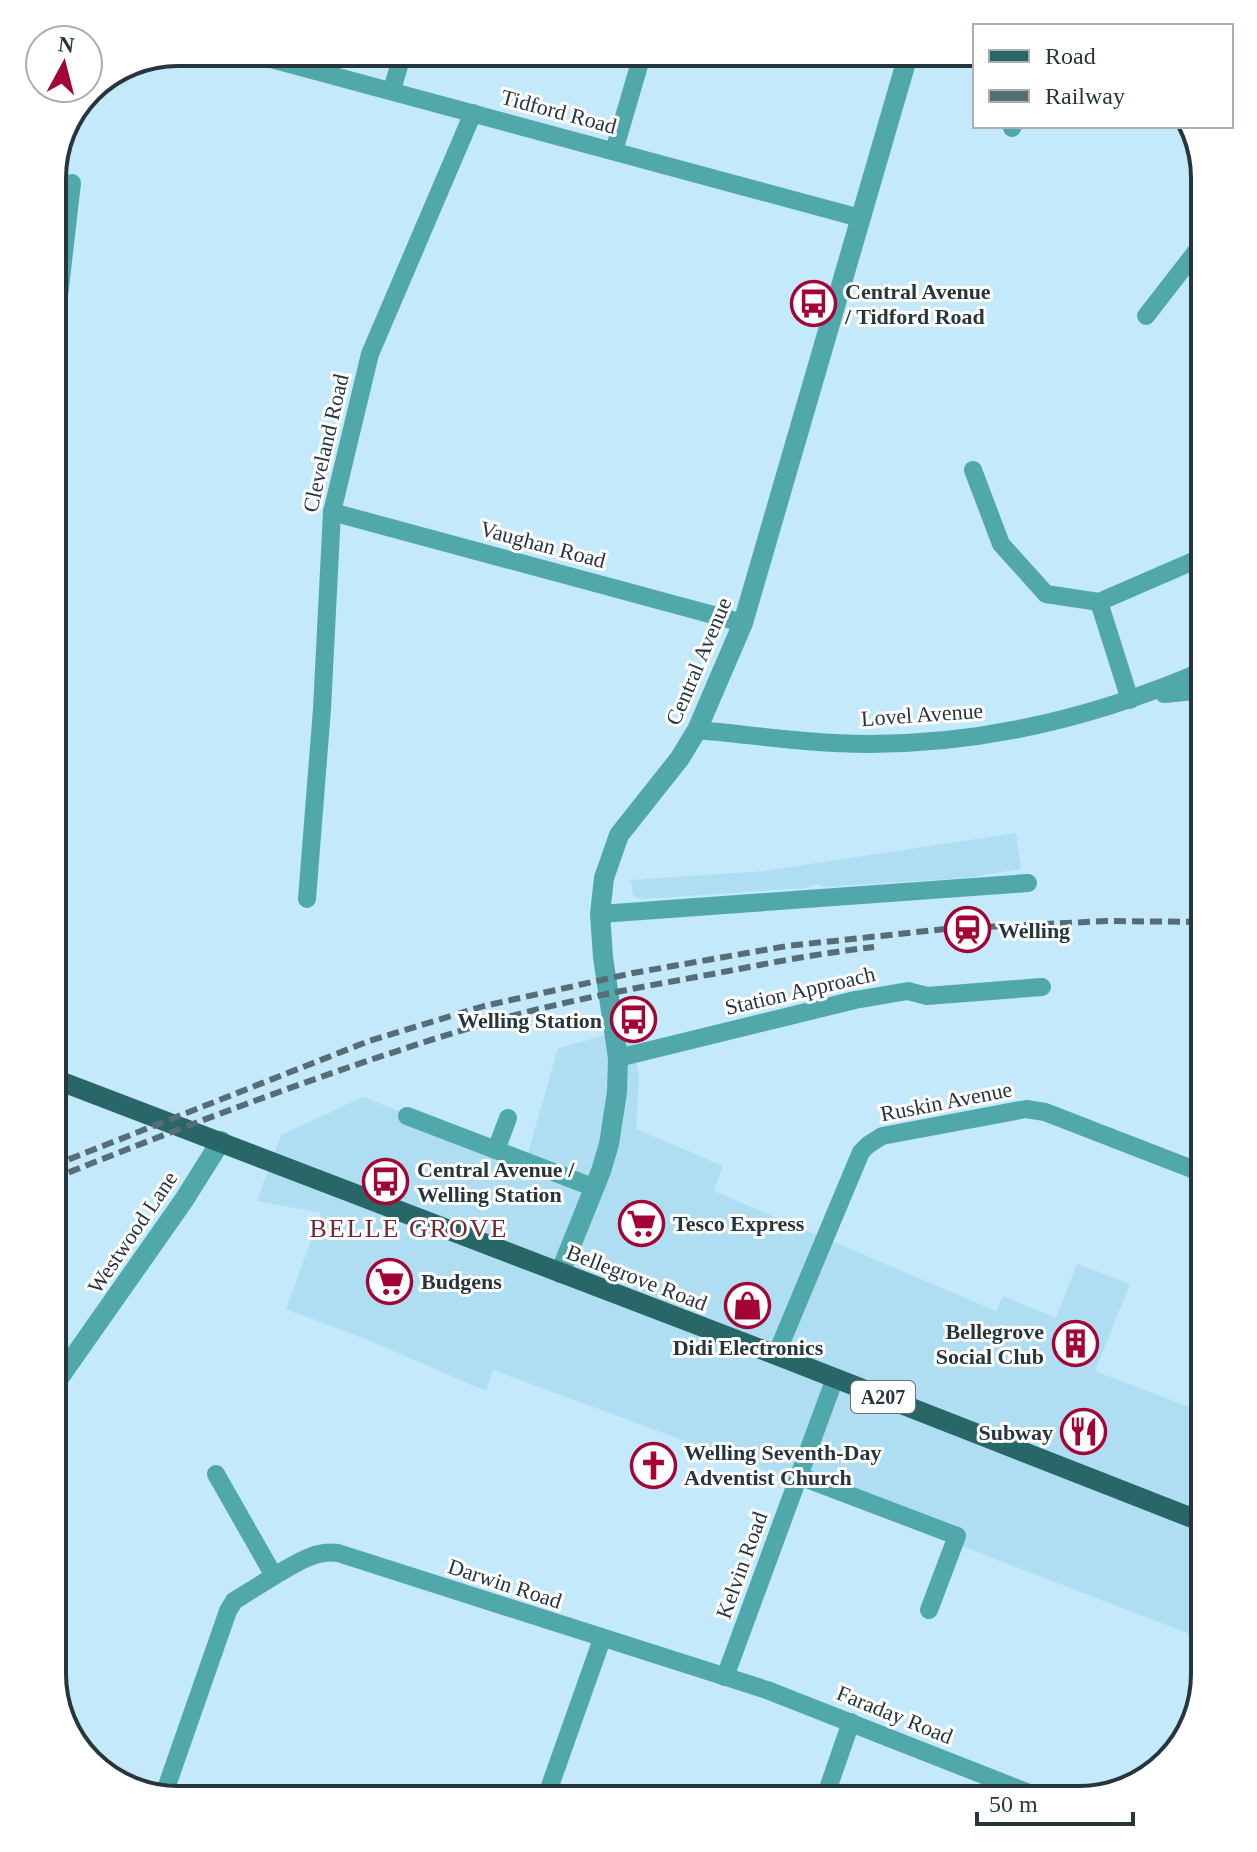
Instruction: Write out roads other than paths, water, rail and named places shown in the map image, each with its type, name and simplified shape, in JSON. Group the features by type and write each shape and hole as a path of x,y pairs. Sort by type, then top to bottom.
{"main road":[{"name":"Bellegrove Road","path":"66,1083 1191,1518"}],"street":[{"name":"Tidford Road","path":"299,66 860,218"},
{"path":"392,90 399,66"},
{"path":"614,151 639,66"},
{"name":"Central Avenue","path":"560,1273 595,1188 612,1130 618,1058 603,957 600,914 604,878 619,835 680,758 697,730 743,623 905,66"},
{"name":"Cleveland Road","path":"307,899 322,709 332,512 370,354 473,113"},
{"path":"66,235 72,183"},
{"path":"1146,316 1191,258"},
{"path":"973,470 1001,544 1046,594 1099,602 1191,562"},
{"name":"Vaughan Road","path":"332,512 743,623"},
{"path":"1099,602 1138,698"},
{"name":"Lovel Avenue","path":"697,730 868,744 931,740 1006,731 1079,716 1138,698 1191,676"},
{"name":"Lovel Avenue","path":"1138,698 1191,692"},
{"path":"600,914 1028,883"},
{"name":"Station Approach","path":"618,1058 894,993 908,991 927,996 1042,987"},
{"name":"Ruskin Avenue","path":"776,1355 861,1152 882,1136 1026,1109 1045,1112 1191,1169"},
{"path":"407,1116 595,1188"},
{"path":"496,1150 508,1118"},
{"name":"Westwood Lane","path":"66,1368 175,1213 221,1141"},
{"name":"Kelvin Road","path":"725,1677 835,1378"},
{"path":"216,1474 274,1576"},
{"path":"799,1476 957,1536 929,1610"},
{"name":"Darwin Road","path":"167,1785 234,1601 312,1555 325,1552 338,1553 725,1677"},
{"path":"550,1786 602,1639"},
{"name":"Faraday Road","path":"725,1677 767,1690 1012,1786"},
{"path":"829,1786 851,1722"}],"railway":[{"path":"66,1160 369,1041 484,1006 633,973 787,946 945,929 1107,921 1191,922"},
{"path":"66,1174 268,1096 486,1023 631,989 795,958 874,947"}],"place":[{"name":"Central Avenue / Tidford Road","path":"814,304"},
{"name":"Welling","path":"967,930"},
{"name":"Welling Station","path":"633,1020"},
{"name":"Central Avenue / Welling Station","path":"386,1182"},
{"name":"Tesco Express","path":"642,1223"},
{"name":"Budgens","path":"390,1281"},
{"name":"Didi Electronics","path":"748,1306"},
{"name":"Bellegrove Social Club","path":"1075,1344"},
{"name":"Subway","path":"1084,1432"},
{"name":"Welling Seventh-Day Adventist Church","path":"653,1465"}],"district":[{"name":"BELLE GROVE","path":"409,1228"}]}
